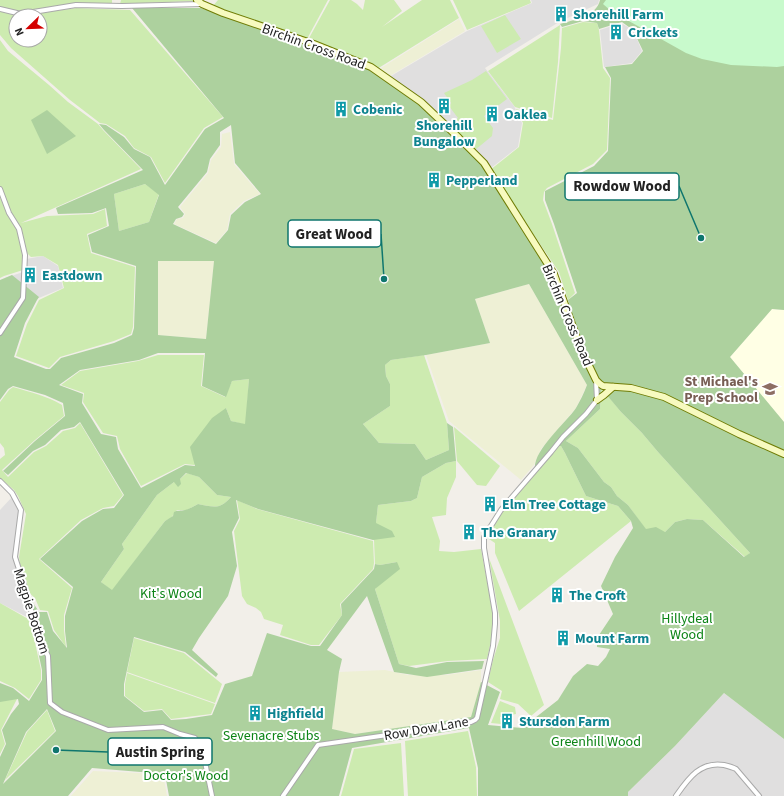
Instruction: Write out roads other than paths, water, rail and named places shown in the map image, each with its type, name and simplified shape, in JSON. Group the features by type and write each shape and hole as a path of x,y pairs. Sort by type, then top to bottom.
{"street":[{"name":"Birchin Cross Road","path":"197,0 202,4 223,13 314,44 371,67 421,102 459,138 484,163 554,274 580,349 596,380"},
{"path":"0,9 21,14 76,5 122,6 202,4"},
{"path":"0,189 9,213 19,229 25,255 23,298 0,333"},
{"path":"596,380 603,386 631,388 664,397 739,434 784,454"},
{"path":"596,380 597,400"},
{"path":"597,400 613,386"},
{"name":"Row Dow Lane","path":"283,796 318,745 436,728 471,722 477,718 493,646 495,624 495,613 484,548 484,537 501,510 552,452 562,437 586,414 597,400"},
{"name":"Magpie Bottom","path":"0,481 12,493 21,510 15,557 28,596 36,632 48,656 50,703 62,712 108,730 163,728 195,738 205,762 212,796"},
{"path":"676,796 693,774 712,764 736,769 759,796"}],"place":[{"name":"Shorehill Farm","path":"561,14"},
{"name":"Crickets","path":"616,32"},
{"name":"Shorehill Bungalow","path":"444,106"},
{"name":"Cobenic","path":"341,109"},
{"name":"Oaklea","path":"492,114"},
{"name":"Pepperland","path":"434,180"},
{"name":"Rowdow Wood","path":"701,238"},
{"name":"Eastdown","path":"30,275"},
{"name":"Great Wood","path":"384,279"},
{"name":"St Michael's Prep School","path":"770,389"},
{"name":"Elm Tree Cottage","path":"490,504"},
{"name":"The Granary","path":"469,532"},
{"name":"The Croft","path":"557,595"},
{"name":"Mount Farm","path":"563,638"},
{"name":"Highfield","path":"255,713"},
{"name":"Stursdon Farm","path":"507,721"},
{"name":"Austin Spring","path":"56,750"}],"park label":[{"name":"Kit's Wood","path":"171,593"},
{"name":"Hillydeal Wood","path":"687,626"},
{"name":"Sevenacre Stubs","path":"271,735"},
{"name":"Greenhill Wood","path":"596,741"},
{"name":"Doctor's Wood","path":"186,775"}]}
